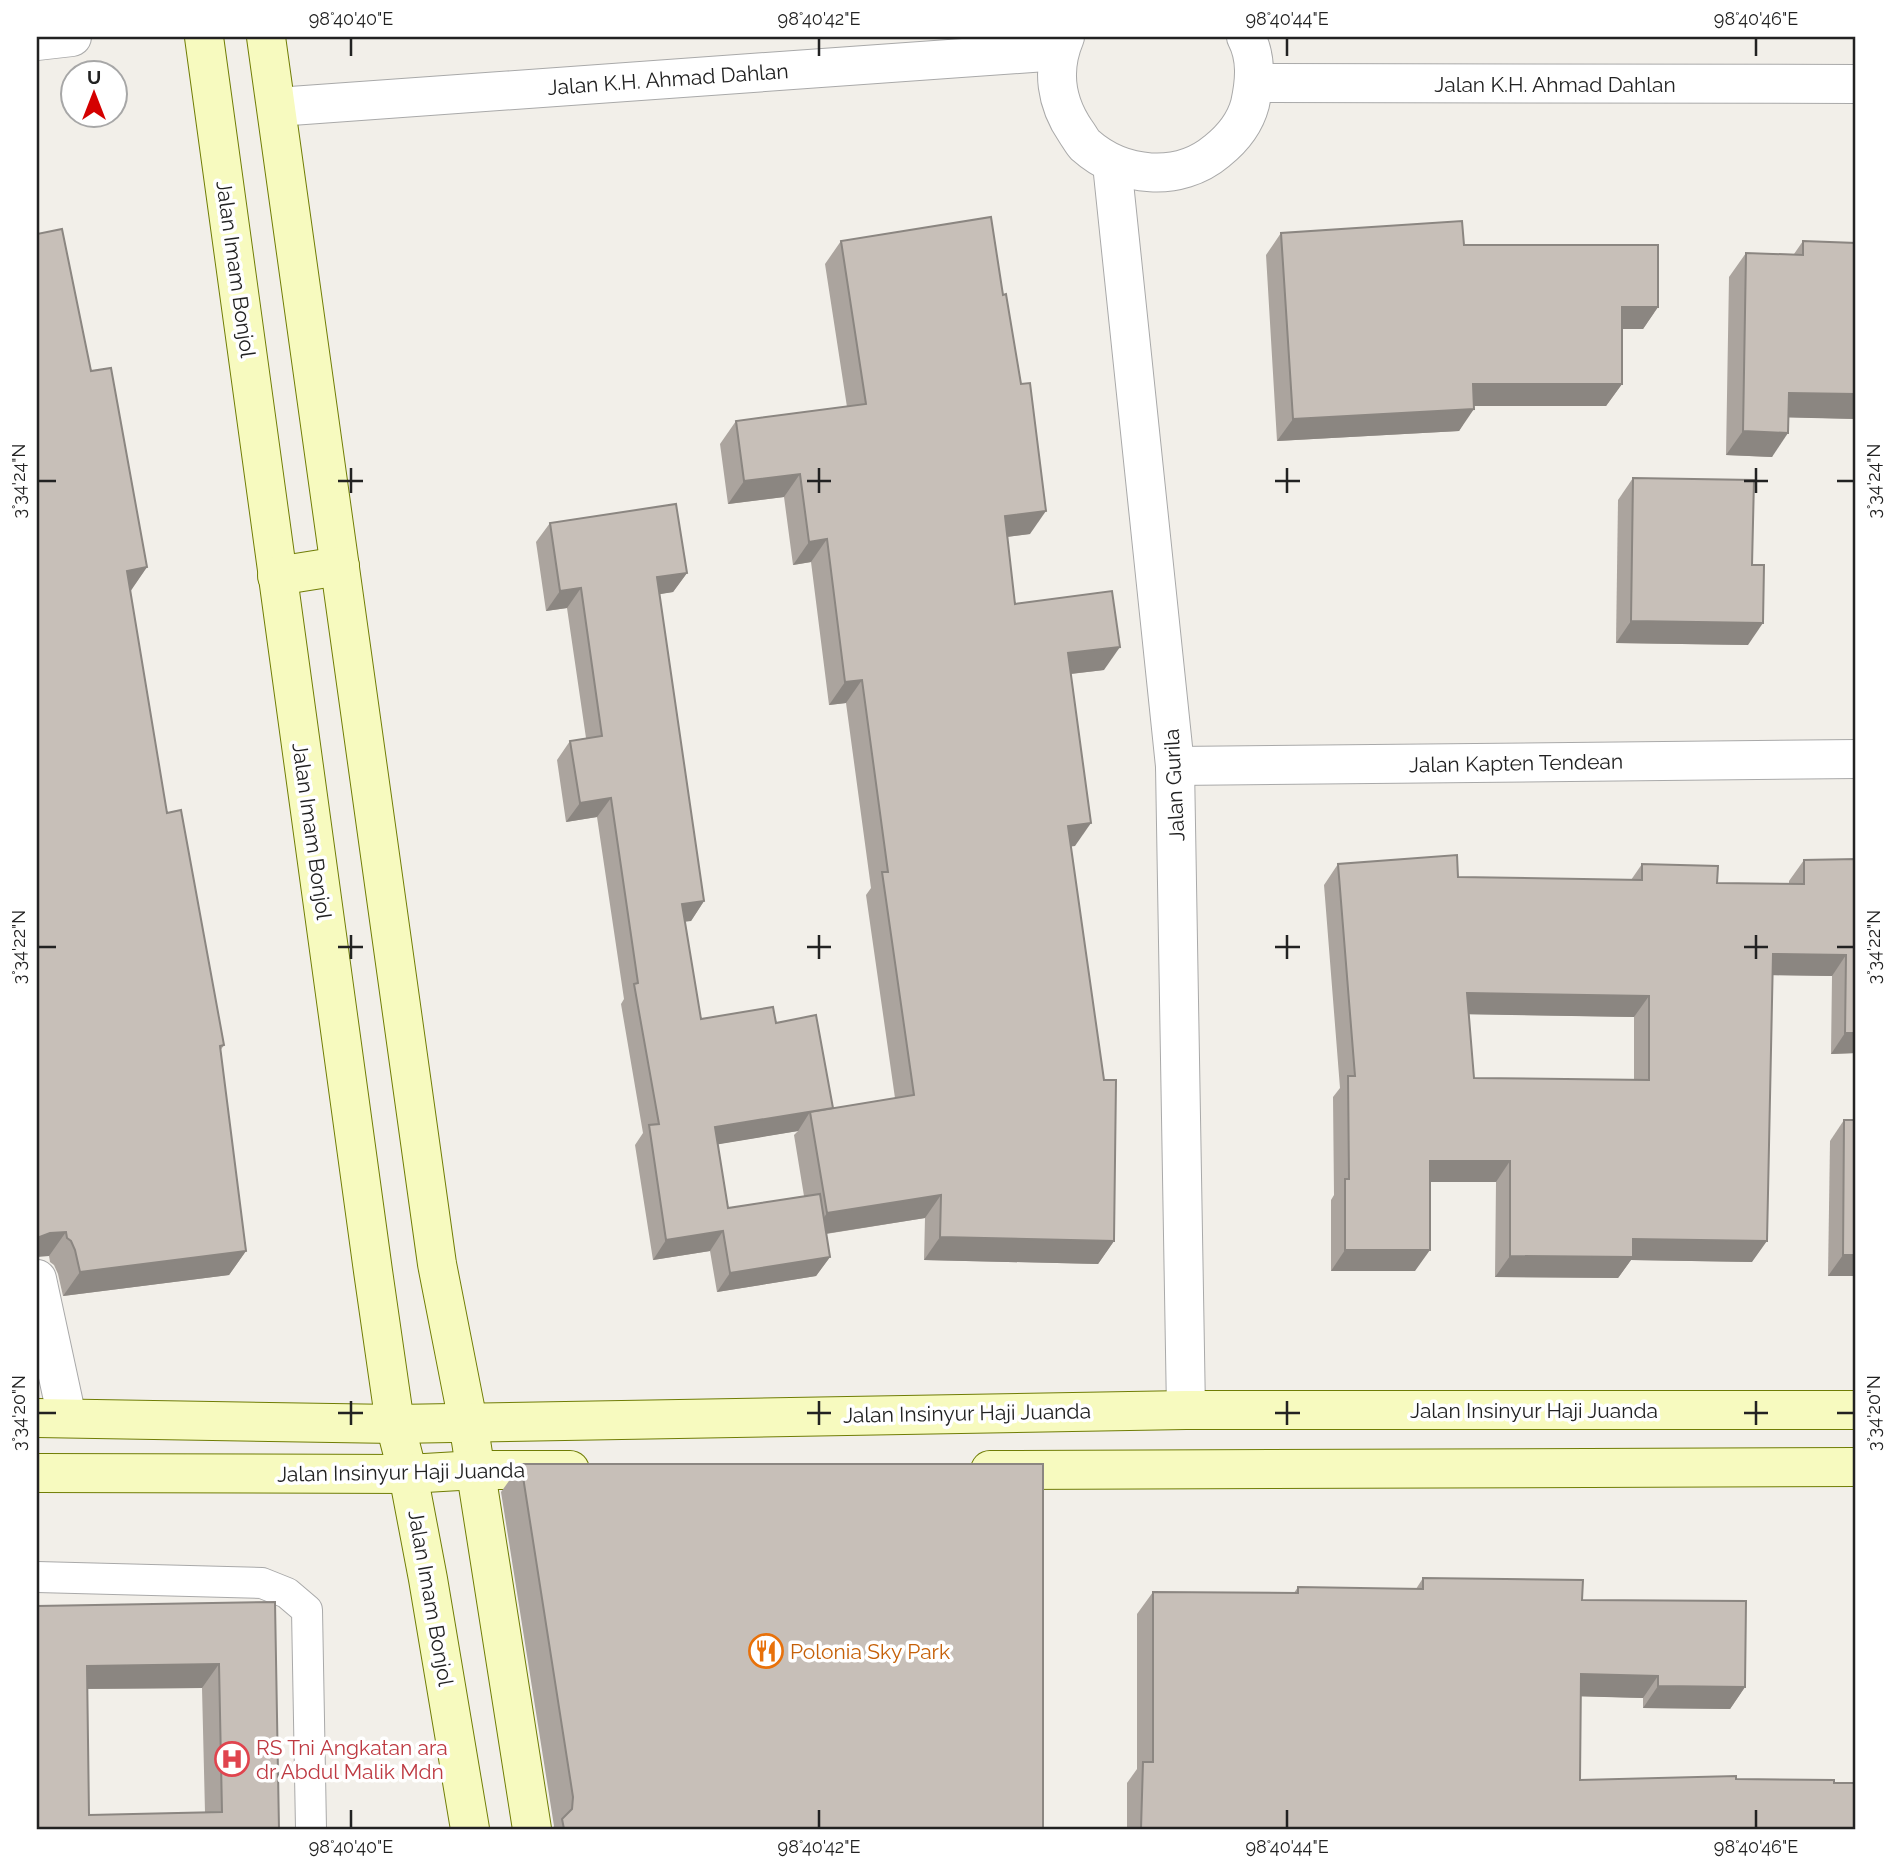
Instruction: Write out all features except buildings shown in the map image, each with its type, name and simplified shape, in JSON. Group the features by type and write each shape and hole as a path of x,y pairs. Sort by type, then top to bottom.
{"main road":[{"name":"Jalan Imam Bonjol","path":"204,37 369,1243 396,1424 428,1578 470,1829"},
{"path":"266,37 437,1264 468,1422 532,1829"},
{"path":"277,576 340,566"},
{"name":"Jalan Insinyur Haji Juanda","path":"52,1418 396,1424 1185,1410 1856,1410"},
{"path":"954,1470 1856,1467"},
{"name":"Jalan Insinyur Haji Juanda","path":"37,1473 408,1475 476,1470 599,1470"}],"street":[{"path":"37,41 72,37"},
{"path":"1062,44 1056,84 1066,117 1084,144 1112,164 1143,173 1175,172 1205,161 1229,141 1247,114 1255,83 1252,49 1247,37"},
{"name":"Jalan K.H. Ahmad Dahlan","path":"276,107 1062,44"},
{"name":"Jalan K.H. Ahmad Dahlan","path":"1255,83 1856,84"},
{"name":"Jalan Gurila","path":"1112,164 1175,766 1185,1410"},
{"name":"Jalan Kapten Tendean","path":"1175,766 1856,759"},
{"path":"37,1279 52,1418"}],"lane":[{"path":"37,1577 262,1583 287,1593 307,1610 311,1829"}],"place":[{"name":"Polonia Sky Park","path":"766,1651"},
{"name":"RS Tni Angkatan ara dr Abdul Malik Mdn","path":"232,1759"}]}
